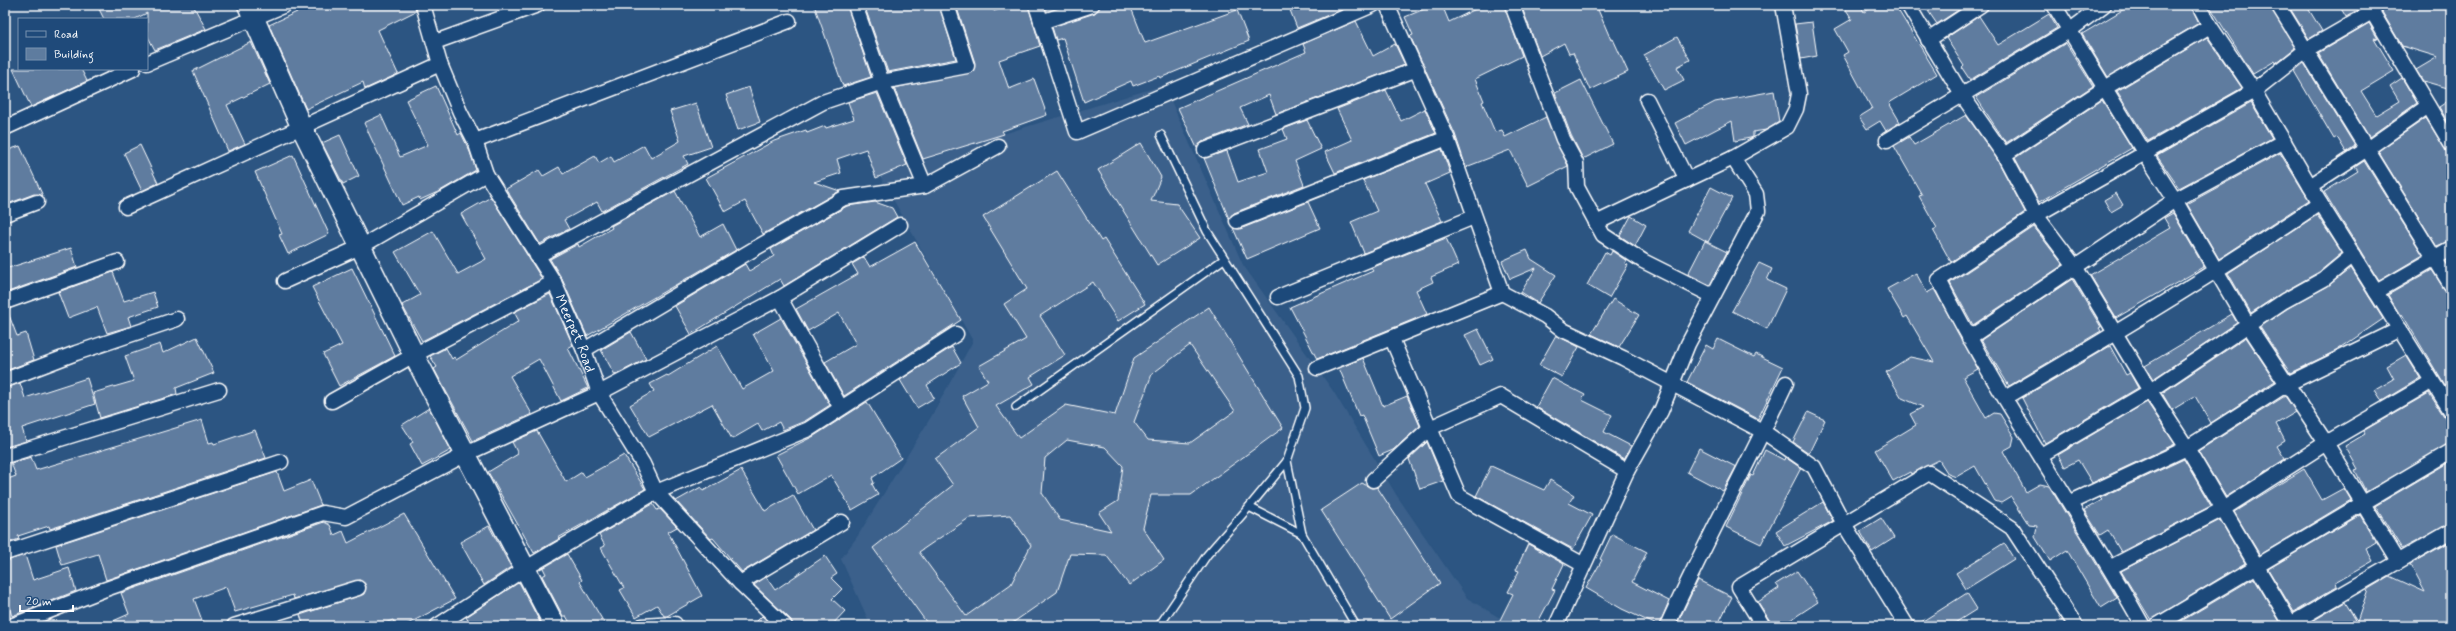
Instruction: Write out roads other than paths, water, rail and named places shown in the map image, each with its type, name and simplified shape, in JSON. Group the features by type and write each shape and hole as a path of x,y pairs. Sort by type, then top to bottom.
{"street":[{"path":"148,63 251,12 285,5"},
{"name":"Meerpet Road","path":"423,5 440,64 460,112 475,140 486,174 554,282 584,350 599,393 643,464 656,492 740,583 785,626"},
{"path":"434,42 538,5"},
{"path":"855,5 882,82 925,186"},
{"path":"537,256 823,102 882,82 967,66 947,5"},
{"path":"1036,5 1077,132 1373,5"},
{"path":"1041,22 1092,5"},
{"path":"1388,5 1447,138 1502,293 1545,316 1563,330 1764,432 1814,467 1844,524 1907,626"},
{"path":"1512,5 1563,139 1576,163 1577,187 1603,235 1643,261 1713,296"},
{"path":"1596,223 1733,158 1787,127 1796,109 1799,94 1783,5"},
{"path":"1908,5 1962,95 2004,155 2036,215 2076,268 2150,391 2187,448 2290,625 2451,531"},
{"path":"1928,40 1981,5"},
{"path":"2054,5 2175,200 2248,325 2326,443 2398,561"},
{"path":"1887,140 2069,31 2104,5"},
{"path":"2199,5 2210,26 2254,91 2320,203 2400,329 2431,382 2449,403"},
{"path":"2278,5 2451,285"},
{"path":"2143,626 2111,567 1969,338 1940,280 2036,215 2144,152 2254,91 2306,50 2370,9 2428,106 2450,139"},
{"path":"251,12 302,126 414,355 555,626"},
{"path":"475,140 789,21"},
{"path":"2004,155 2105,88 2210,26"},
{"path":"126,207 440,64"},
{"path":"1205,150 1417,69"},
{"path":"5,128 132,70"},
{"path":"1648,100 1687,180"},
{"path":"2310,186 2367,150 2428,106"},
{"path":"1237,221 1447,138"},
{"path":"1969,338 2076,268 2175,200 2284,141"},
{"path":"584,350 754,249 844,198 925,186 998,146"},
{"path":"1556,626 1582,564 1627,471 1662,411 1674,385 1688,344 1758,211 1756,194 1733,158"},
{"path":"285,281 362,246 486,174"},
{"path":"5,214 36,202"},
{"path":"2005,398 2116,334 2217,271 2320,203"},
{"path":"1278,297 1474,217"},
{"path":"11,626 104,590 323,513 346,517 466,454 599,393 780,298 900,225"},
{"path":"2376,292 2451,249"},
{"path":"2041,455 2150,391 2284,301 2324,279 2353,255"},
{"path":"5,302 117,262"},
{"path":"332,401 414,355 554,282"},
{"path":"1317,368 1392,339 1502,293"},
{"path":"780,298 841,408"},
{"path":"5,380 76,353 177,319"},
{"path":"2071,502 2187,448 2287,384 2400,329"},
{"path":"437,626 526,568 656,492 809,429 956,334"},
{"path":"1392,339 1459,496 1582,564"},
{"path":"2111,567 2223,509 2326,443 2431,382"},
{"path":"1667,626 1696,562 1764,432 1786,383"},
{"path":"5,456 219,390"},
{"path":"1373,480 1430,428 1501,396 1627,471"},
{"path":"2156,626 2451,451"},
{"path":"5,553 281,462"},
{"path":"1763,626 1739,586 1929,473 2012,528 2076,626"},
{"path":"740,583 842,522"},
{"path":"234,626 358,588"},
{"path":"642,626 675,624"}],"lane":[{"path":"1159,626 1207,555 1287,461 1305,408 1299,376 1207,231 1160,135"},
{"path":"1016,407 1224,259"},
{"path":"1287,461 1302,534 1356,626"},
{"path":"1249,507 1302,534"}]}
